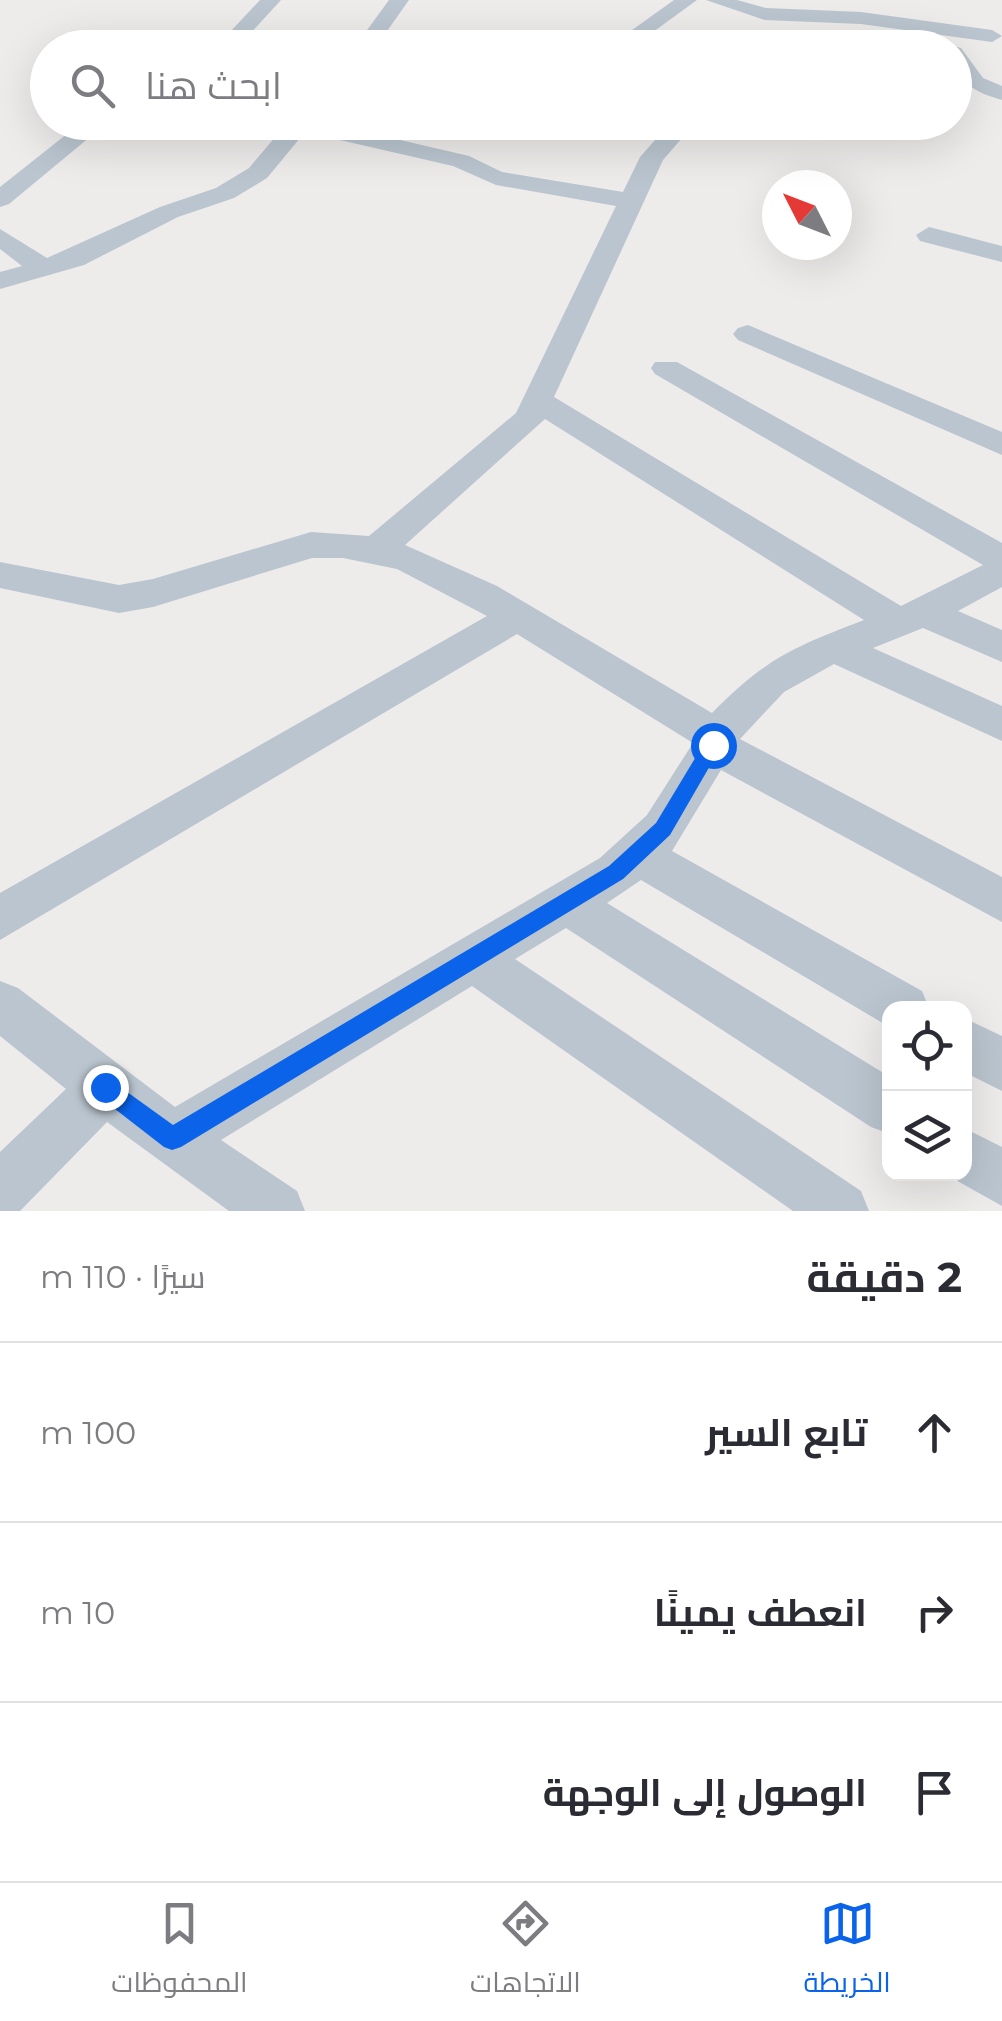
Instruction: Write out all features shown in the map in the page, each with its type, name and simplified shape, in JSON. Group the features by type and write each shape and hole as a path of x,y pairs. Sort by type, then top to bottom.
{"street":[{"path":"242,30 271,0"},
{"path":"377,30 399,0"},
{"path":"643,30 687,0"},
{"path":"716,0 765,14 861,18 970,30"},
{"path":"972,30 997,33"},
{"path":"972,40 997,33"},
{"path":"972,80 1002,93"},
{"path":"0,199 74,140"},
{"path":"0,281 102,247 169,212 233,188 258,173 286,140"},
{"path":"373,140 467,162 478,172 496,178 631,201"},
{"path":"376,550 519,429 652,156 667,140"},
{"path":"929,235 1002,254"},
{"path":"4,242 44,269"},
{"path":"748,334 1002,444"},
{"path":"666,368 1002,559"},
{"path":"536,400 910,617 1002,647"},
{"path":"0,575 119,599 153,593 312,545 376,550 444,575 517,616 716,741 1002,900"},
{"path":"172,1138 638,855 663,829 716,741 770,681 803,660 910,617 1002,571"},
{"path":"0,918 517,616"},
{"path":"834,648 1002,724"},
{"path":"638,855 892,1001"},
{"path":"565,902 882,1103"},
{"path":"472,958 841,1211"},
{"path":"0,1005 172,1138 277,1211"},
{"path":"972,1048 1002,1065"},
{"path":"0,1191 105,1087"},
{"path":"972,1160 1002,1179"}],"route":[{"path":"105,1087 172,1138 616,872 663,829 713,745"}]}
